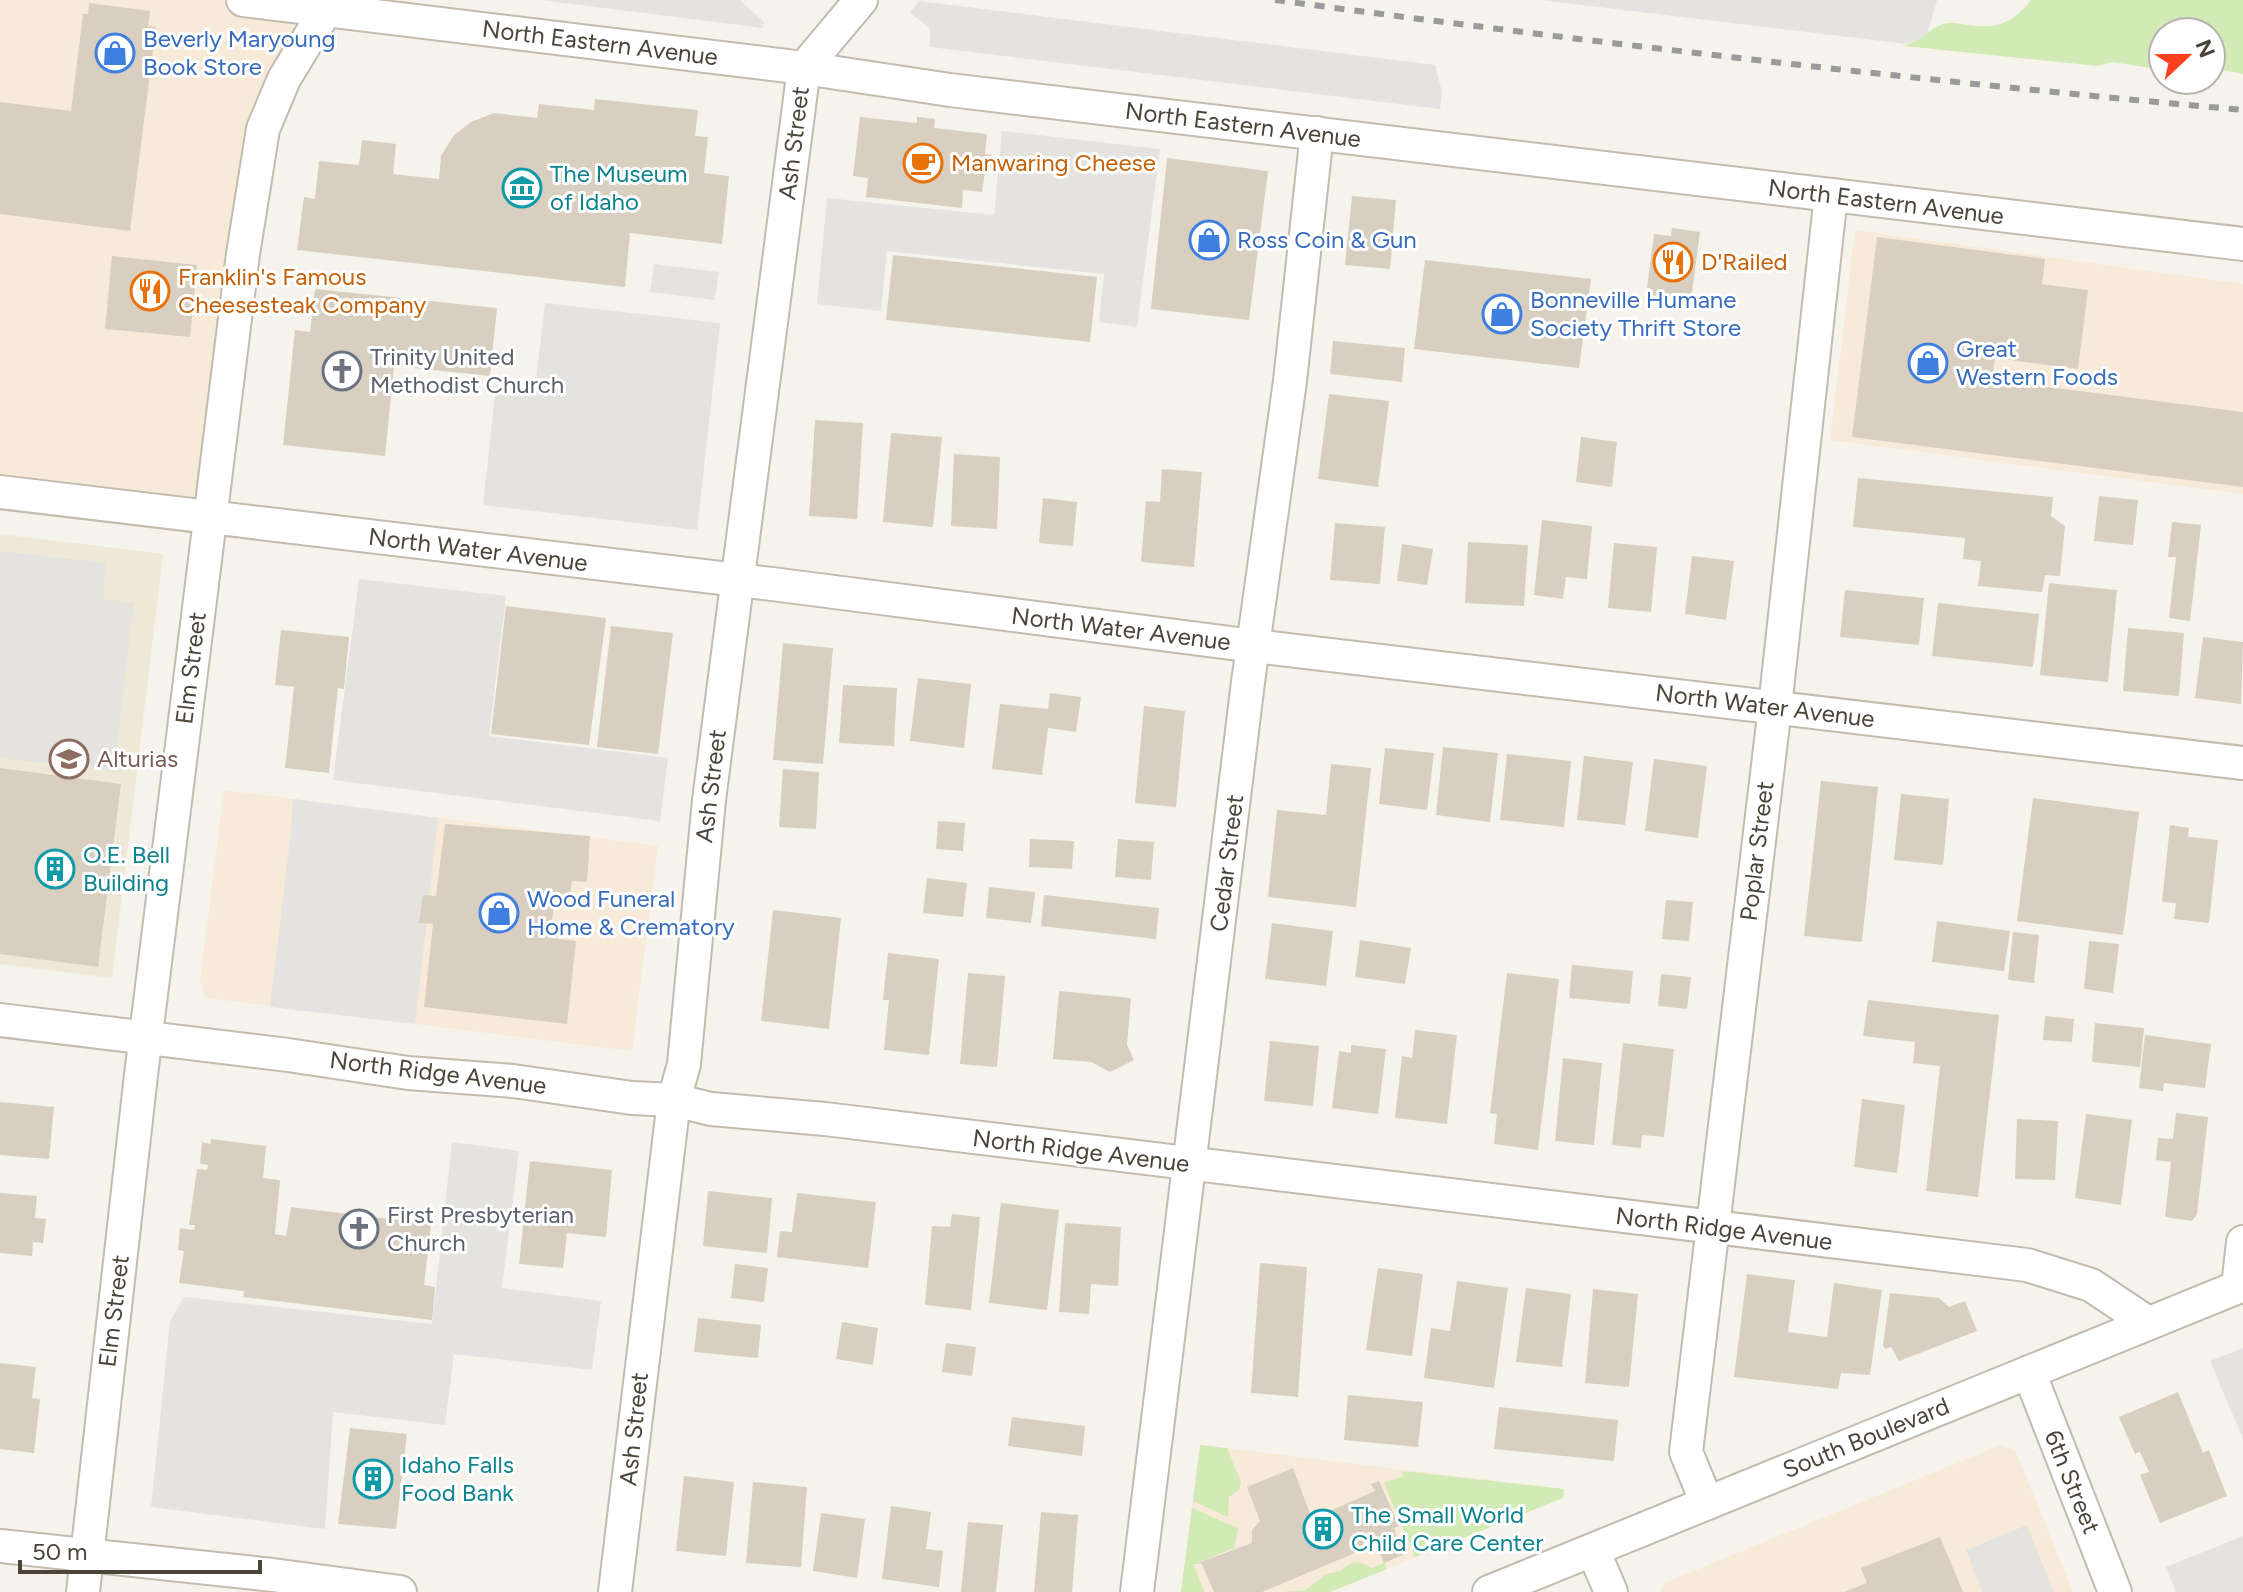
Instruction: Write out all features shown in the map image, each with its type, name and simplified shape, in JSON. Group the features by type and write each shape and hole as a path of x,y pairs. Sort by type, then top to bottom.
{"street":[{"name":"North Eastern Avenue","path":"243,0 329,4 950,90 2243,244"},
{"name":"Ash Street","path":"615,1592 674,1100 684,1064 704,842 736,580 804,68 861,0"},
{"name":"Elm Street","path":"83,1592 146,1037 243,254 263,129 284,79 329,4"},
{"name":"Cedar Street","path":"1137,1592 1155,1429 1290,381 1317,133"},
{"name":"Poplar Street","path":"1707,1503 1686,1452 1775,707 1831,195"},
{"name":"North Water Avenue","path":"0,492 1254,646 2243,763"},
{"name":"North Ridge Avenue","path":"0,1020 408,1073 513,1081 632,1098 674,1100 711,1109 825,1119 2027,1265 2091,1285 2148,1323"},
{"path":"2241,1286 2243,1242"},
{"name":"South Boulevard","path":"1489,1592 2241,1286"},
{"name":"6th Street","path":"2029,1372 2115,1592"},
{"path":"0,1546 400,1592"},
{"path":"1593,1550 1611,1592"}],"shaded area":[{"path":"0,0 327,0 284,79 209,518 0,492"},
{"path":"540,0 740,0 764,22 763,28"},
{"path":"1540,0 1937,0 1927,35 1906,44"},
{"path":"919,1 1435,65 1442,92 1440,109 930,47 930,28 910,13"},
{"path":"1002,131 1160,149 1137,327 1099,322 1104,274 887,251 881,311 817,304 827,198 994,215"},
{"name":"Great Western Foods","path":"1855,230 2243,284 2243,494 1830,440"},
{"path":"654,264 719,272 715,300 650,292"},
{"path":"545,303 720,323 697,530 483,505 496,385 535,389"},
{"name":"Alturias","path":"0,534 163,554 112,978 0,964"},
{"path":"0,551 106,563 103,599 134,603 114,771 0,758"},
{"path":"359,579 506,596 489,736 668,758 660,821 333,780"},
{"path":"224,790 658,846 632,1051 208,998 200,981"},
{"path":"293,799 438,818 415,1024 270,1007"},
{"path":"452,1142 519,1151 502,1288 601,1301 592,1370 454,1354 445,1425 333,1412 325,1529 151,1507 170,1321 184,1297 432,1324"},
{"path":"2243,1348 2243,1439 2210,1361"},
{"path":"1200,1445 1564,1489 1563,1498 1330,1592 1181,1592"},
{"path":"2001,1445 2015,1450 2073,1592 1660,1592 1664,1583"},
{"path":"2027,1525 2054,1592 1982,1592 1966,1550"},
{"path":"2243,1536 2243,1592 2176,1592 2166,1567"}],"green space":[{"path":"2031,0 2243,0 2243,74 2227,71 2227,16 2147,16 2147,67 2112,62 2098,66 1904,46 1946,23 1996,25 2018,14"},
{"path":"1200,1445 1227,1448 1241,1482 1239,1490 1229,1497 1228,1517 1193,1501"},
{"path":"1401,1471 1564,1489 1563,1498 1415,1557 1384,1483 1403,1476"},
{"path":"1192,1508 1238,1528 1234,1550 1202,1564 1193,1564 1205,1592 1181,1592"},
{"path":"1359,1562 1372,1568 1384,1563 1387,1569 1330,1592 1282,1592 1306,1590 1326,1574"}],"building":[{"path":"89,3 150,11 148,26 156,27 130,231 0,214 0,102 71,111 83,14 88,14"},
{"name":"The Museum of Idaho","path":"595,99 698,110 695,136 708,137 704,173 729,176 722,244 630,233 625,287 297,250 304,197 315,199 319,161 359,165 362,140 396,144 393,174 439,179 441,156 454,135 471,122 494,113 537,118 539,104 594,110"},
{"name":"Manwaring Cheese","path":"860,117 917,123 917,117 935,119 934,128 987,134 985,154 992,155 990,173 985,172 982,192 963,190 962,208 866,197 868,178 853,176"},
{"name":"Ross Coin & Gun","path":"1167,158 1268,171 1249,320 1151,309"},
{"path":"1352,196 1396,200 1390,269 1345,265"},
{"name":"D'Railed","path":"1672,228 1700,232 1691,300 1649,295 1650,288 1647,288 1654,234 1671,236"},
{"name":"Great Western Foods","path":"1877,237 2045,259 2042,284 2088,290 2078,369 1995,358 1992,380 2243,412 2243,487 1852,437"},
{"path":"893,255 1097,277 1090,342 886,320"},
{"path":"112,256 197,265 190,337 105,329"},
{"name":"Bonneville Humane Society Thrift Store","path":"1425,260 1591,279 1579,368 1414,349"},
{"name":"Trinity United Methodist Church","path":"315,289 497,308 490,376 394,366 385,456 283,445 295,330 310,332"},
{"path":"1333,341 1405,348 1402,382 1330,374"},
{"path":"1329,394 1389,401 1378,487 1318,479"},
{"path":"815,420 863,423 857,519 809,516"},
{"path":"891,433 942,437 933,527 883,522"},
{"path":"1581,437 1617,442 1612,487 1576,482"},
{"path":"954,454 1000,457 997,529 951,526"},
{"path":"1162,469 1202,472 1194,567 1141,562 1146,501 1160,502"},
{"path":"1858,478 2053,497 2051,516 2065,526 2060,576 2045,575 2042,592 1978,586 1981,561 1963,559 1965,538 1853,527"},
{"path":"2099,496 2138,500 2133,545 2094,541"},
{"path":"1043,498 1077,502 1073,546 1039,543"},
{"path":"1542,520 1592,526 1587,579 1566,577 1563,599 1534,595"},
{"path":"2172,522 2201,525 2190,621 2169,618 2176,557 2168,557"},
{"path":"1335,523 1385,527 1380,584 1330,580"},
{"path":"1468,542 1528,545 1524,606 1465,603"},
{"path":"1614,543 1657,547 1651,612 1608,608"},
{"path":"1402,544 1433,549 1427,585 1397,581"},
{"path":"1692,556 1734,561 1726,620 1685,614"},
{"path":"2049,583 2117,590 2108,682 2040,675"},
{"path":"1845,590 1924,598 1919,645 1840,637"},
{"path":"1938,603 2039,614 2033,667 1932,656"},
{"path":"506,606 606,618 589,745 491,734"},
{"path":"611,626 673,633 658,754 597,747"},
{"path":"2128,628 2184,633 2179,696 2123,691"},
{"path":"281,630 349,637 344,689 338,688 329,773 285,768 294,687 275,685"},
{"path":"2203,637 2243,642 2241,704 2195,698"},
{"path":"783,643 833,648 823,764 773,760"},
{"path":"918,678 971,684 964,748 910,741"},
{"path":"843,685 897,688 894,746 839,743"},
{"path":"1050,693 1081,697 1076,732 1048,728 1042,775 992,769 1000,704 1048,709"},
{"path":"1144,706 1185,711 1176,807 1135,803"},
{"path":"1443,747 1498,753 1490,822 1436,815"},
{"path":"1385,748 1434,753 1427,810 1379,804"},
{"path":"1507,754 1571,761 1564,827 1500,820"},
{"path":"1584,756 1633,762 1625,825 1577,820"},
{"path":"1654,759 1707,766 1698,838 1645,831"},
{"path":"1331,764 1371,768 1356,907 1268,897 1277,810 1326,815"},
{"name":"O.E. Bell Building","path":"0,768 121,784 98,967 0,954"},
{"path":"783,769 819,772 816,829 779,827"},
{"path":"1821,781 1878,787 1862,942 1804,936"},
{"path":"1901,794 1949,799 1943,865 1894,860"},
{"path":"2033,798 2139,812 2123,935 2017,921"},
{"path":"938,821 965,823 963,851 936,849"},
{"path":"445,824 590,836 587,882 572,881 569,899 555,897 550,938 576,941 567,1024 424,1007 433,924 419,923 423,895 436,896"},
{"path":"2170,825 2189,828 2188,837 2218,840 2209,923 2174,919 2176,903 2162,902"},
{"path":"1030,839 1074,841 1072,869 1029,867"},
{"path":"1118,839 1154,842 1151,880 1115,877"},
{"path":"927,878 967,883 963,917 923,913"},
{"path":"989,887 1035,892 1031,923 986,918"},
{"path":"1044,895 1159,908 1156,939 1041,926"},
{"path":"1666,900 1693,902 1689,941 1662,939"},
{"path":"773,910 841,918 829,1029 761,1021"},
{"path":"1937,921 2010,931 2004,971 1932,962"},
{"path":"1272,923 1333,931 1326,986 1265,979"},
{"path":"2013,932 2039,935 2034,983 2008,980"},
{"path":"1360,940 1411,948 1405,984 1355,977"},
{"path":"2089,941 2119,944 2113,993 2084,989"},
{"path":"888,953 939,959 929,1055 884,1050 889,1000 883,1000"},
{"path":"1572,965 1633,971 1630,1004 1569,998"},
{"path":"968,973 1005,976 997,1067 960,1064"},
{"path":"1507,973 1559,979 1538,1150 1494,1144 1497,1114 1490,1113"},
{"path":"1661,974 1691,977 1687,1009 1658,1006"},
{"path":"1059,991 1131,998 1127,1045 1134,1060 1110,1072 1091,1062 1053,1059"},
{"path":"1868,1000 1999,1015 1978,1197 1926,1191 1940,1066 1913,1063 1915,1042 1863,1036"},
{"path":"2045,1016 2074,1019 2072,1042 2043,1040"},
{"path":"2095,1023 2144,1028 2140,1067 2092,1062"},
{"path":"1415,1030 1457,1035 1447,1124 1395,1118 1402,1056 1412,1058"},
{"path":"2145,1035 2211,1044 2205,1088 2164,1083 2163,1091 2139,1088"},
{"path":"1270,1041 1319,1046 1313,1106 1264,1101"},
{"path":"1623,1043 1674,1049 1664,1137 1642,1135 1641,1148 1612,1145"},
{"path":"1351,1045 1386,1049 1378,1114 1332,1108 1339,1051 1351,1053"},
{"path":"1563,1058 1602,1063 1594,1145 1555,1141"},
{"path":"1862,1099 1905,1105 1897,1173 1854,1167"},
{"path":"0,1102 54,1107 49,1159 0,1155"},
{"path":"2176,1113 2208,1117 2197,1214 2192,1221 2165,1217 2171,1162 2156,1160 2158,1138 2173,1139"},
{"path":"2086,1114 2132,1120 2121,1205 2075,1198"},
{"path":"2017,1119 2058,1121 2055,1180 2015,1179"},
{"name":"First Presbyterian Church","path":"211,1139 266,1146 263,1178 280,1180 275,1234 286,1236 291,1207 431,1224 424,1285 435,1287 432,1320 243,1297 244,1291 179,1283 184,1251 178,1250 180,1228 194,1230 195,1225 189,1225 197,1169 207,1170 208,1165 200,1164 202,1142 210,1144"},
{"path":"530,1161 612,1170 606,1237 567,1233 563,1268 519,1264"},
{"path":"708,1191 772,1198 767,1253 703,1246"},
{"path":"0,1193 37,1196 35,1218 46,1219 43,1243 33,1242 32,1256 0,1253"},
{"path":"797,1193 876,1202 868,1268 777,1257 780,1231 792,1232"},
{"path":"1001,1203 1059,1210 1047,1310 989,1303"},
{"path":"952,1214 980,1217 971,1310 925,1305 932,1226 950,1227"},
{"path":"1065,1223 1121,1227 1118,1286 1091,1284 1089,1314 1059,1312"},
{"path":"1260,1263 1307,1267 1298,1397 1251,1393"},
{"path":"735,1264 768,1268 764,1302 731,1298"},
{"path":"1378,1268 1423,1274 1412,1356 1366,1350"},
{"path":"1747,1274 1795,1280 1788,1332 1827,1337 1834,1283 1882,1290 1870,1375 1841,1373 1838,1389 1734,1377"},
{"path":"1457,1281 1508,1288 1494,1388 1424,1378 1431,1328 1450,1331"},
{"path":"1526,1288 1571,1294 1562,1367 1516,1362"},
{"path":"1593,1289 1638,1294 1629,1387 1585,1383"},
{"path":"1890,1293 1939,1298 1949,1307 1965,1301 1977,1331 1899,1361 1891,1347 1885,1349 1883,1345"},
{"path":"698,1318 761,1325 758,1358 694,1352"},
{"path":"842,1322 878,1328 873,1365 836,1359"},
{"path":"946,1343 976,1347 972,1376 942,1372"},
{"path":"0,1363 36,1367 32,1398 40,1399 34,1453 0,1449"},
{"path":"2178,1392 2203,1453 2209,1450 2227,1496 2160,1523 2140,1475 2149,1472 2140,1452 2135,1454 2119,1417"},
{"path":"1348,1395 1423,1402 1418,1447 1344,1440"},
{"path":"1499,1407 1618,1420 1614,1461 1494,1449"},
{"path":"1012,1417 1085,1426 1082,1456 1008,1446"},
{"name":"Idaho Falls Food Bank","path":"350,1428 407,1434 396,1529 338,1524"},
{"name":"The Small World Child Care Center","path":"1293,1468 1312,1519 1375,1491 1371,1484 1379,1481 1399,1526 1394,1528 1403,1555 1384,1563 1376,1544 1262,1592 1214,1592 1201,1562 1252,1543 1252,1530 1260,1521 1247,1487"},
{"path":"684,1476 734,1482 726,1556 676,1551"},
{"path":"753,1482 807,1487 801,1567 746,1563"},
{"path":"891,1506 931,1512 926,1549 943,1551 939,1587 882,1579"},
{"path":"1041,1512 1078,1515 1072,1592 1034,1592"},
{"path":"821,1513 865,1519 857,1578 813,1571"},
{"path":"968,1522 1003,1525 996,1592 961,1592"},
{"path":"1940,1537 1963,1592 1844,1592 1867,1583 1861,1568"}],"railway":[{"path":"1275,0 1759,60 2243,110"}],"place":[{"name":"Beverly Maryoung Book Store","path":"115,53"},
{"name":"Manwaring Cheese","path":"923,163"},
{"name":"The Museum of Idaho","path":"522,188"},
{"name":"Ross Coin & Gun","path":"1209,240"},
{"name":"D'Railed","path":"1673,262"},
{"name":"Franklin's Famous Cheesesteak Company","path":"150,291"},
{"name":"Bonneville Humane Society Thrift Store","path":"1502,314"},
{"name":"Great Western Foods","path":"1928,363"},
{"name":"Trinity United Methodist Church","path":"342,371"},
{"name":"Alturias","path":"69,759"},
{"name":"O.E. Bell Building","path":"55,869"},
{"name":"Wood Funeral Home & Crematory","path":"499,913"},
{"name":"First Presbyterian Church","path":"359,1229"},
{"name":"Idaho Falls Food Bank","path":"373,1479"},
{"name":"The Small World Child Care Center","path":"1323,1529"}]}
